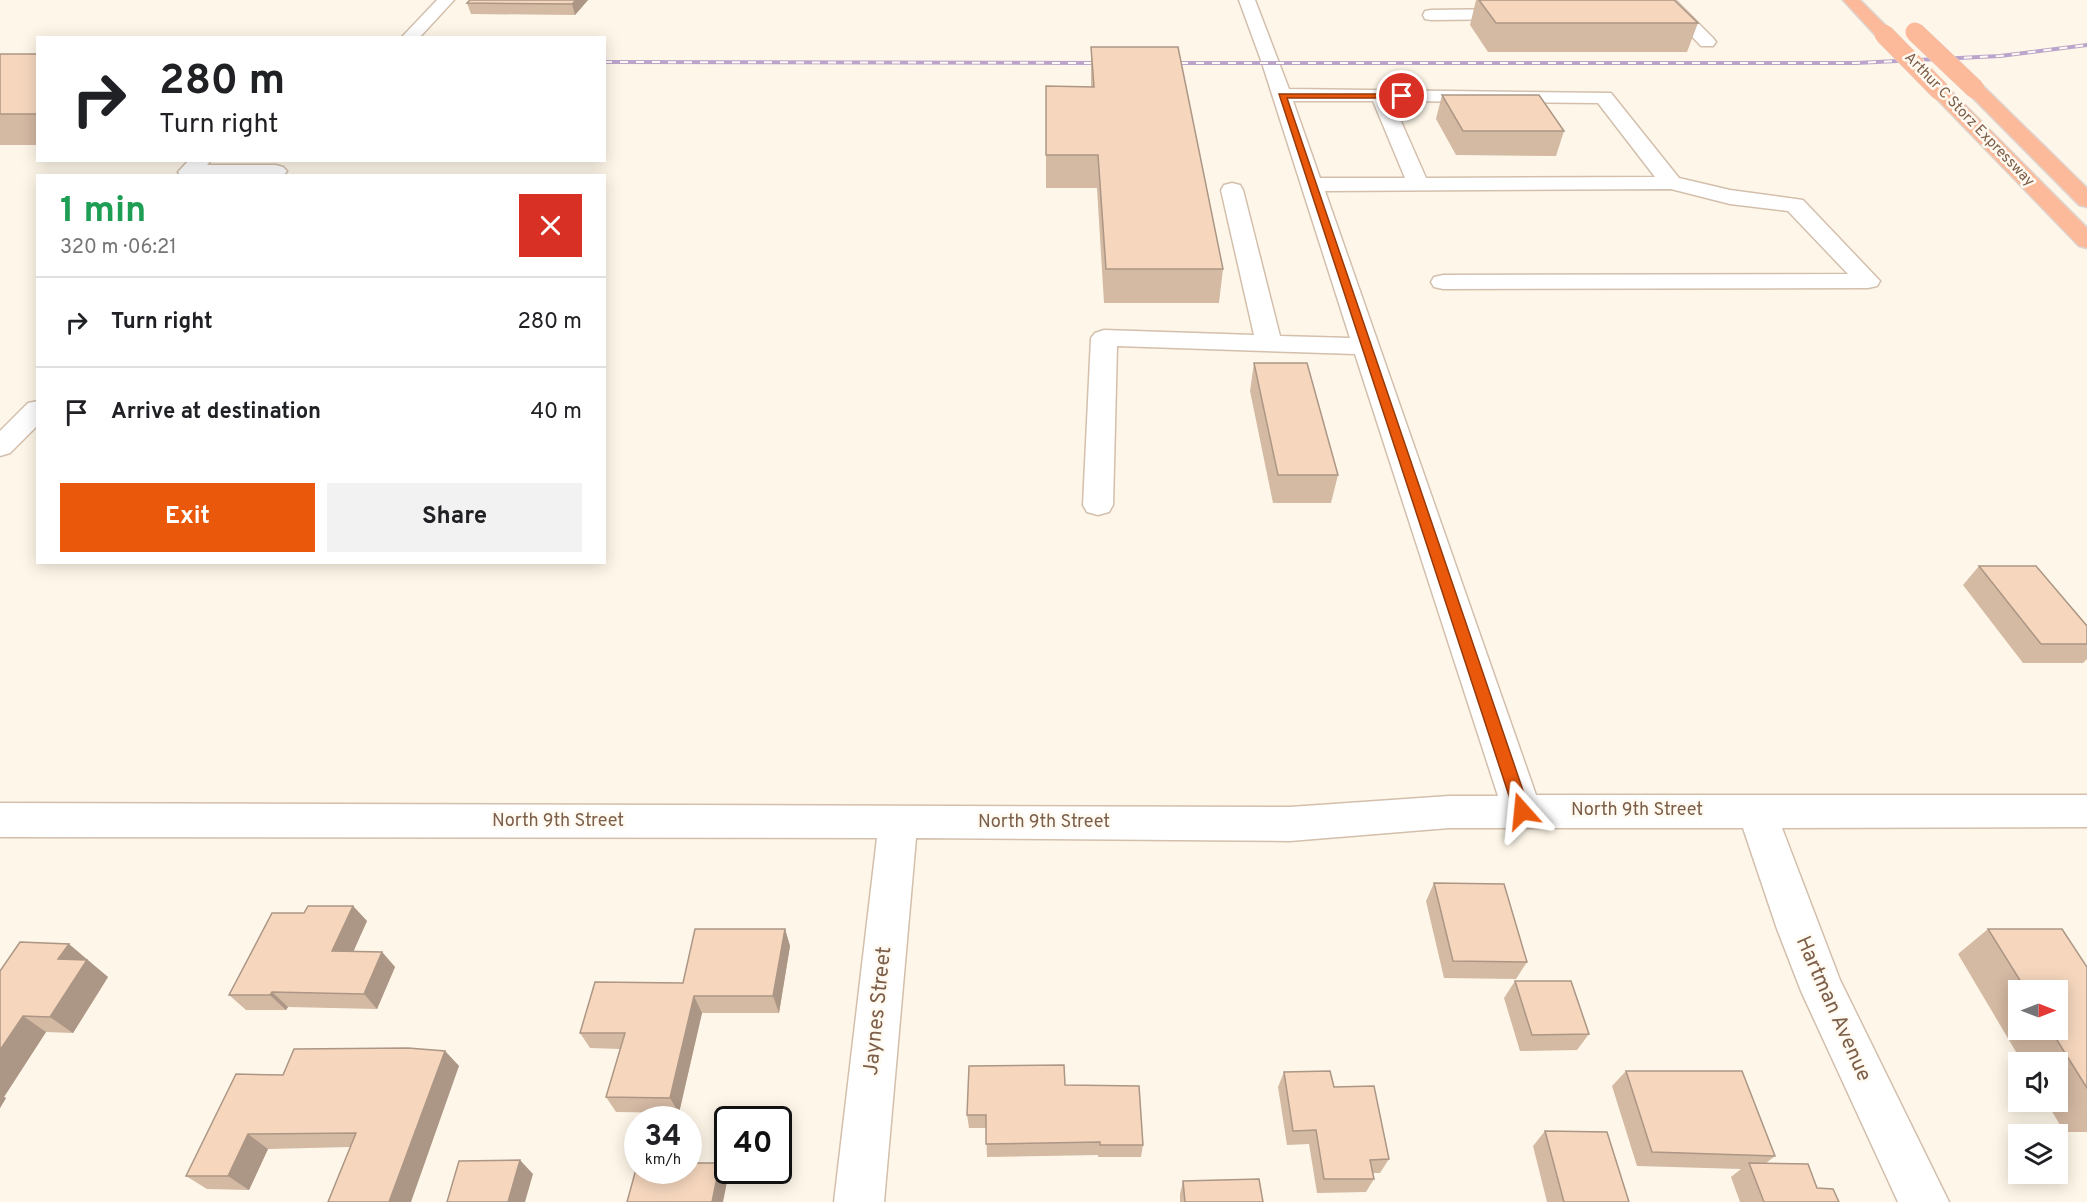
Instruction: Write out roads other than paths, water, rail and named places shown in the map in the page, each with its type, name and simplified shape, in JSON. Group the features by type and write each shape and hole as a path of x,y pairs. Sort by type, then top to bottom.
{"highway":[{"name":"Arthur C Storz Expressway","path":"1851,0 2087,241"},
{"name":"Arthur C Storz Expressway","path":"1911,28 2087,200"}],"street":[{"path":"411,36 446,0"},
{"path":"1247,0 1282,95 1522,811"},
{"path":"1431,15 1521,14 1511,0"},
{"path":"1666,0 1707,42"},
{"path":"1282,95 1604,97 1671,183"},
{"path":"1380,96 1418,184"},
{"path":"199,162 189,171 278,169"},
{"path":"1312,185 1671,183 1730,197 1795,204 1868,281 1443,282"},
{"path":"1232,190 1269,343"},
{"path":"1098,505 1104,338 1365,346"},
{"path":"0,447 36,411"},
{"name":"Hartman Avenue","path":"1755,810 1823,991 1924,1202"},
{"name":"North 9th Street","path":"0,820 1290,824 1385,815 1522,811 2087,811"},
{"name":"Jaynes Street","path":"859,1202 898,821"}],"railway":[{"path":"1164,63 1856,63 2000,56 2087,45"},
{"path":"606,62 1107,63"}]}
